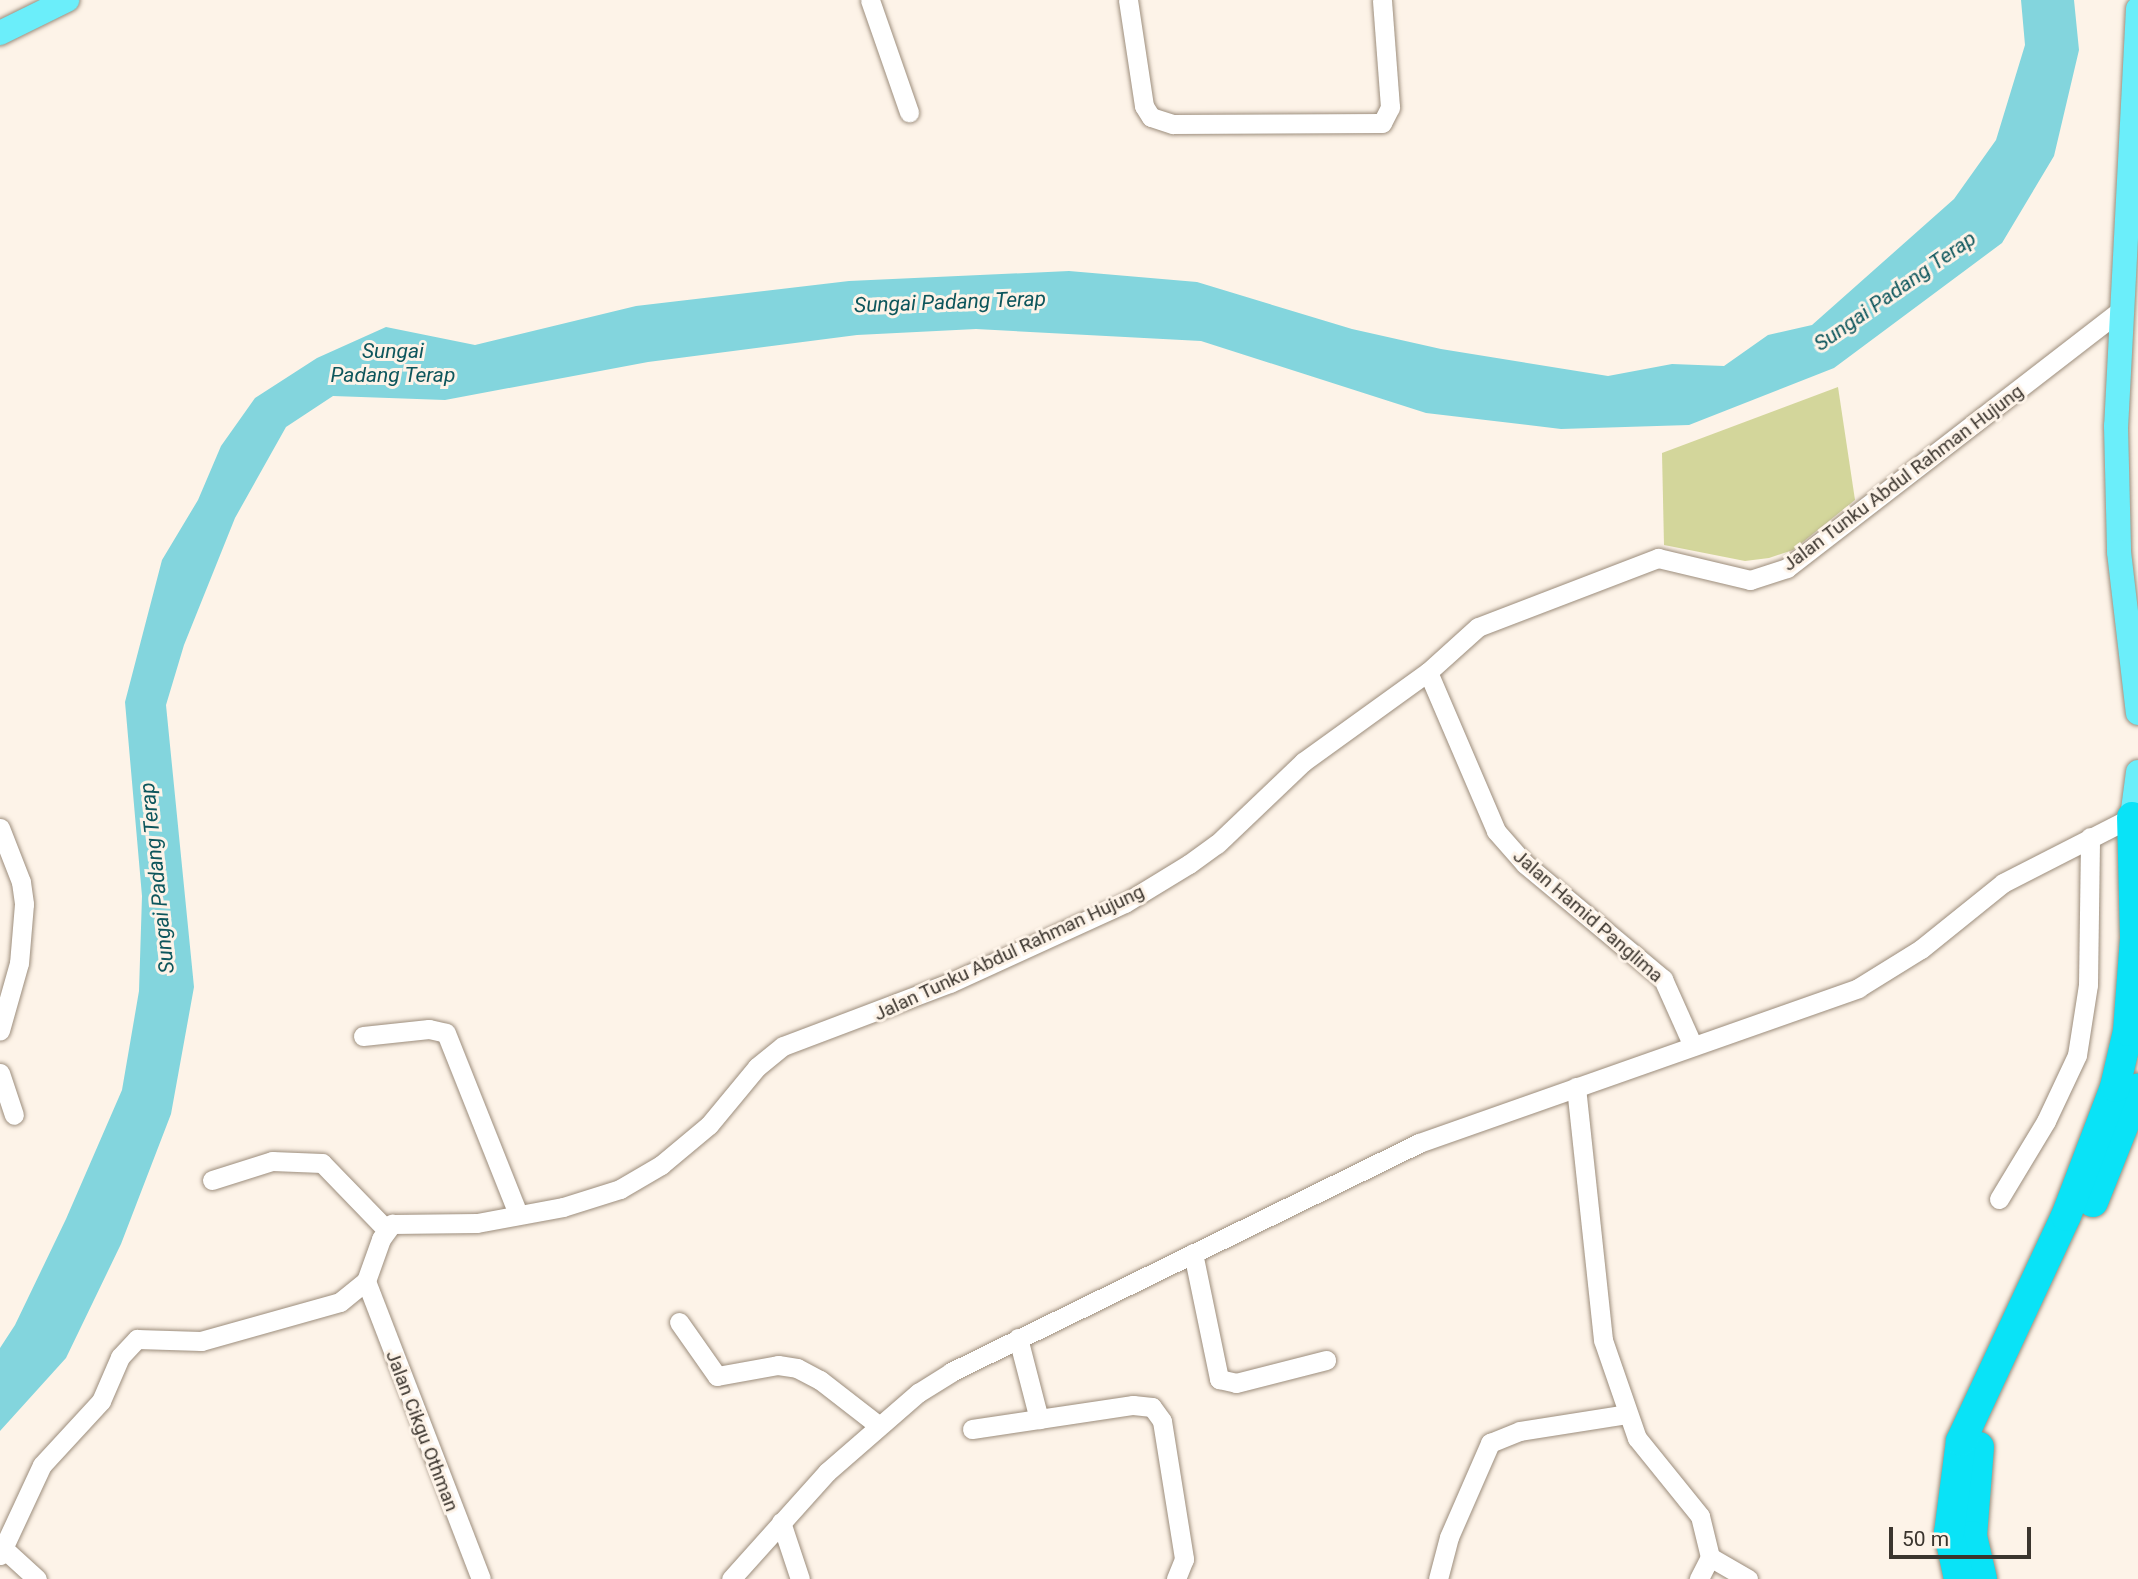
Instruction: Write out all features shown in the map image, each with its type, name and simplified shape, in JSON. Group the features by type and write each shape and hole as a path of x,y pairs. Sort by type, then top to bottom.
{"highway":[{"path":"1959,1579 1949,1533 1961,1441 2066,1216 2115,1087 2128,1031 2135,938 2135,816"},
{"path":"1982,1579 1972,1536 1974,1474 1981,1435 2084,1224 2138,1089"}],"main road":[{"path":"0,33 67,0"},
{"path":"2138,9 2128,298 2116,486 2123,599 2135,661 2138,713"},
{"path":"2135,816 2138,772"}],"street":[{"path":"870,0 909,112"},
{"path":"1128,0 1144,106 1151,117 1173,124 1382,123 1390,107 1382,0"},
{"name":"Jalan Tunku Abdul Rahman Hujung","path":"386,1229 399,1223 477,1223 564,1207 620,1189 661,1165 709,1125 757,1067 794,1041 894,1007 1147,890 1217,844 1303,762 1428,672 1462,638 1493,619 1658,558 1750,580 1776,574 2128,298"},
{"name":"Jalan Hamid Panglima","path":"1428,672 1496,831 1535,873 1663,979 1693,1046"},
{"path":"730,1579 781,1522 878,1426 936,1381 1018,1338 1419,1143 1876,979 2003,883 2135,816"},
{"path":"0,828 21,881 24,904 19,963 0,1030"},
{"path":"1999,1199 2046,1121 2077,1055 2088,985 2091,837"},
{"path":"363,1036 429,1029 446,1033 518,1214"},
{"path":"0,1073 14,1115"},
{"path":"1576,1087 1601,1330 1627,1414 1648,1456 1695,1505 1708,1538 1710,1557 1699,1579"},
{"path":"37,1579 2,1552 42,1465 101,1401 127,1346 147,1336 201,1341 307,1315 340,1302 366,1281 386,1229 322,1163 272,1161 212,1180"},
{"path":"1193,1253 1219,1379 1236,1383 1326,1360"},
{"name":"Jalan Cikgu Othman","path":"366,1281 481,1579"},
{"path":"679,1322 704,1364 717,1376 778,1365 797,1368 820,1380 878,1426"},
{"path":"1018,1338 1039,1419"},
{"path":"972,1429 1144,1404 1158,1413 1184,1559 1176,1579"},
{"path":"1438,1579 1449,1537 1490,1443 1520,1431 1627,1414"},
{"path":"781,1522 800,1579"},
{"path":"1710,1557 1748,1579"}],"green space":[{"path":"1838,387 1855,500 1793,550 1769,558 1745,561 1664,545 1662,453"}],"water":[{"name":"Sungai Padang Terap","path":"2021,0 2074,0 2079,50 2054,156 2002,243 1834,368 1689,425 1561,429 1426,413 1201,341 976,329 857,335 648,362 445,400 333,396 286,427 235,518 184,645 166,705 194,987 171,1114 121,1244 66,1358 0,1431 0,1348 15,1325 66,1219 122,1090 139,991 142,896 125,702 162,560 198,500 221,446 255,398 317,358 386,327 475,345 636,306 849,281 1069,271 1197,282 1352,329 1441,349 1608,376 1672,364 1724,366 1768,335 1812,325 1954,199 1996,140 2025,45"}]}
